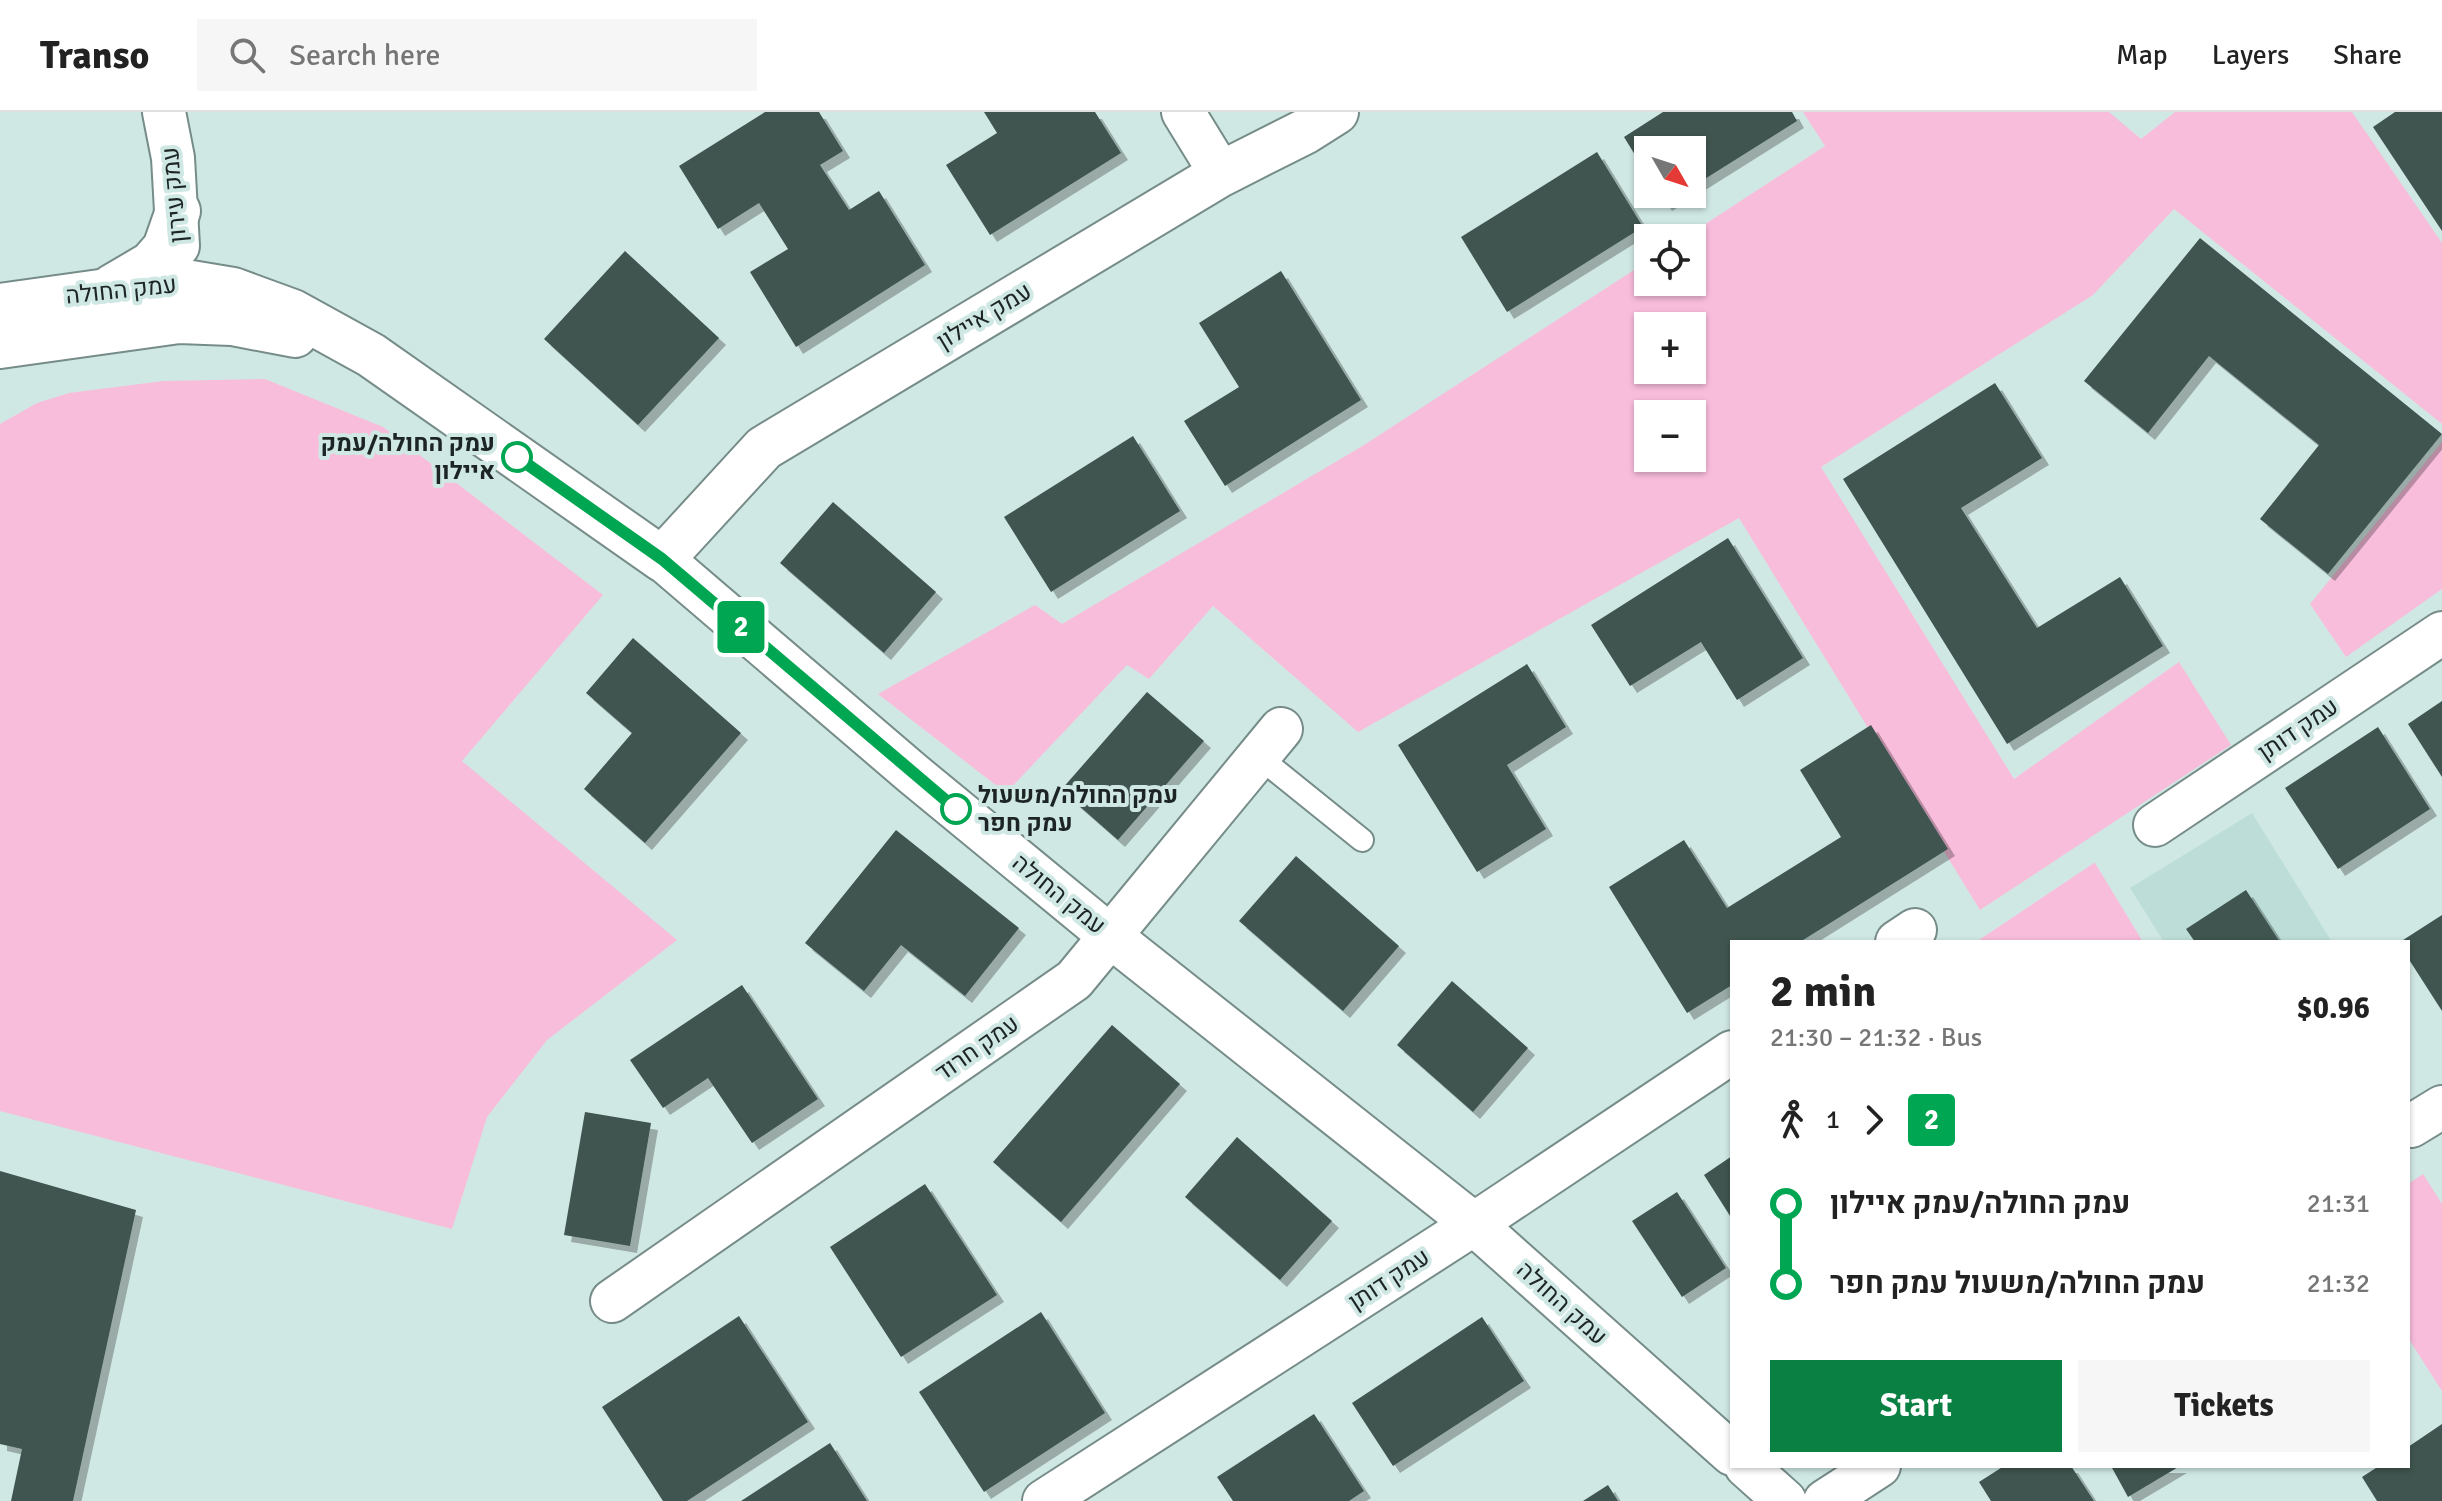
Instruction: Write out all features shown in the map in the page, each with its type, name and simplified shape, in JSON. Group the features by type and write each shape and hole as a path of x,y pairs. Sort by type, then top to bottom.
{"street":[{"name":"עמק עירון","path":"164,112 173,158 178,211 179,281 175,306 164,324"},
{"path":"1183,112 1221,174"},
{"name":"עמק איילון","path":"662,559 764,448 1221,174 1336,112"},
{"path":"108,289 151,264 165,248 178,211"},
{"name":"עמק החולה","path":"0,306 179,281 233,290 293,312 371,355 662,559 912,773 1110,936 1474,1224 1730,1452"},
{"name":"עמק החולה","path":"0,346 179,321 232,323 371,355"},
{"name":"עמק דותן","path":"2155,825 2442,633"},
{"name":"עמק חרוד","path":"612,1301 1074,980 1270,743"},
{"name":"עמק דותן","path":"1044,1501 1474,1224 1730,1053"},
{"path":"1748,1468 1785,1501"},
{"path":"1825,1501 1876,1468"}],"lane":[{"path":"1270,743 1362,840"}],"shaded area":[{"path":"1803,112 2109,112 2141,139 2175,112 2352,112 2442,243 2442,424 2174,209 2093,295 1821,467 2014,779 2179,662 2231,745 1980,910 1739,518 1358,732 1213,606 1149,679 1127,665 1006,793 878,694 1035,605 1062,624 1364,445 1634,270 1634,296 1706,296 1705,224 1825,146"},
{"path":"265,379 383,427 603,595 462,761 677,940 547,1040 487,1117 452,1229 0,1111 0,424 37,403 69,393 163,381"},
{"path":"2442,442 2442,589 2346,657 2310,604"},
{"path":"2252,813 2331,940 2163,940 2130,888"},
{"path":"2094,863 2142,940 1979,940"},
{"path":"2423,1174 2442,1204 2442,1391 2410,1341 2410,1183"}],"building":[{"path":"765,112 819,112 843,151 820,165 849,210 879,191 925,265 796,347 750,272 788,249 759,203 718,229 679,166"},
{"path":"984,112 1095,112 1121,153 990,235 946,165 997,133"},
{"path":"1663,112 1792,112 1797,121 1706,178 1706,136 1634,136 1634,153 1624,137"},
{"path":"2395,112 2442,112 2442,231 2373,127"},
{"path":"1597,152 1641,224 1634,224 1634,233 1507,312 1461,237"},
{"path":"2200,238 2442,434 2328,574 2260,519 2319,445 2209,356 2148,433 2084,381"},
{"path":"625,251 719,338 638,425 544,339"},
{"path":"1281,271 1361,400 1225,486 1184,421 1239,387 1199,323"},
{"path":"1995,383 2042,458 1961,508 2037,628 2120,577 2163,646 2007,744 1843,479"},
{"path":"1133,436 1180,511 1051,592 1004,517"},
{"path":"833,502 936,592 884,653 780,563"},
{"path":"1728,538 1803,658 1737,700 1701,642 1630,686 1591,625"},
{"path":"633,638 741,733 645,843 584,789 632,733 586,693"},
{"path":"1527,664 1566,727 1507,765 1546,829 1477,872 1398,745"},
{"path":"1147,692 1204,741 1118,840 1061,790"},
{"path":"2442,701 2442,777 2408,724"},
{"path":"1871,725 1948,849 1803,940 1730,940 1730,986 1687,1013 1609,887 1684,840 1727,908 1841,837 1800,770"},
{"path":"2378,727 2430,809 2338,869 2285,788"},
{"path":"896,830 1019,928 965,996 901,945 864,991 805,943"},
{"path":"1296,856 1399,946 1343,1011 1239,921"},
{"path":"2246,890 2279,940 2194,940 2186,929"},
{"path":"2442,915 2442,1011 2410,961 2410,940 2403,940"},
{"path":"1452,981 1528,1048 1473,1112 1397,1045"},
{"path":"742,985 818,1099 752,1143 708,1078 663,1108 630,1060"},
{"path":"1112,1025 1180,1084 1061,1222 993,1162"},
{"path":"585,1112 651,1123 630,1246 564,1235"},
{"path":"1237,1137 1332,1221 1280,1280 1185,1197"},
{"path":"1730,1157 1730,1216 1704,1175"},
{"path":"0,1171 136,1210 73,1501 11,1501 22,1449 0,1444"},
{"path":"925,1184 997,1295 901,1357 830,1247"},
{"path":"1677,1192 1726,1268 1682,1297 1632,1221"},
{"path":"1041,1312 1105,1413 984,1492 919,1392"},
{"path":"739,1316 808,1422 687,1501 663,1501 602,1407"},
{"path":"1482,1317 1524,1381 1393,1466 1352,1403"},
{"path":"1314,1414 1364,1491 1349,1501 1233,1501 1217,1477"},
{"path":"2442,1424 2442,1501 2377,1501 2362,1477 2376,1468 2410,1468 2410,1446"},
{"path":"830,1443 867,1501 741,1501"},
{"path":"2001,1468 2072,1468 2094,1501 1991,1501 1979,1482"},
{"path":"2112,1468 2177,1468 2128,1497"},
{"path":"1608,1485 1618,1501 1583,1501"}],"bus line":[{"name":"2","path":"517,457 662,559 956,809"}],"place":[{"name":"עמק החולה/עמק איילון","path":"517,457"},
{"name":"עמק החולה/משעול עמק חפר","path":"956,809"}]}
